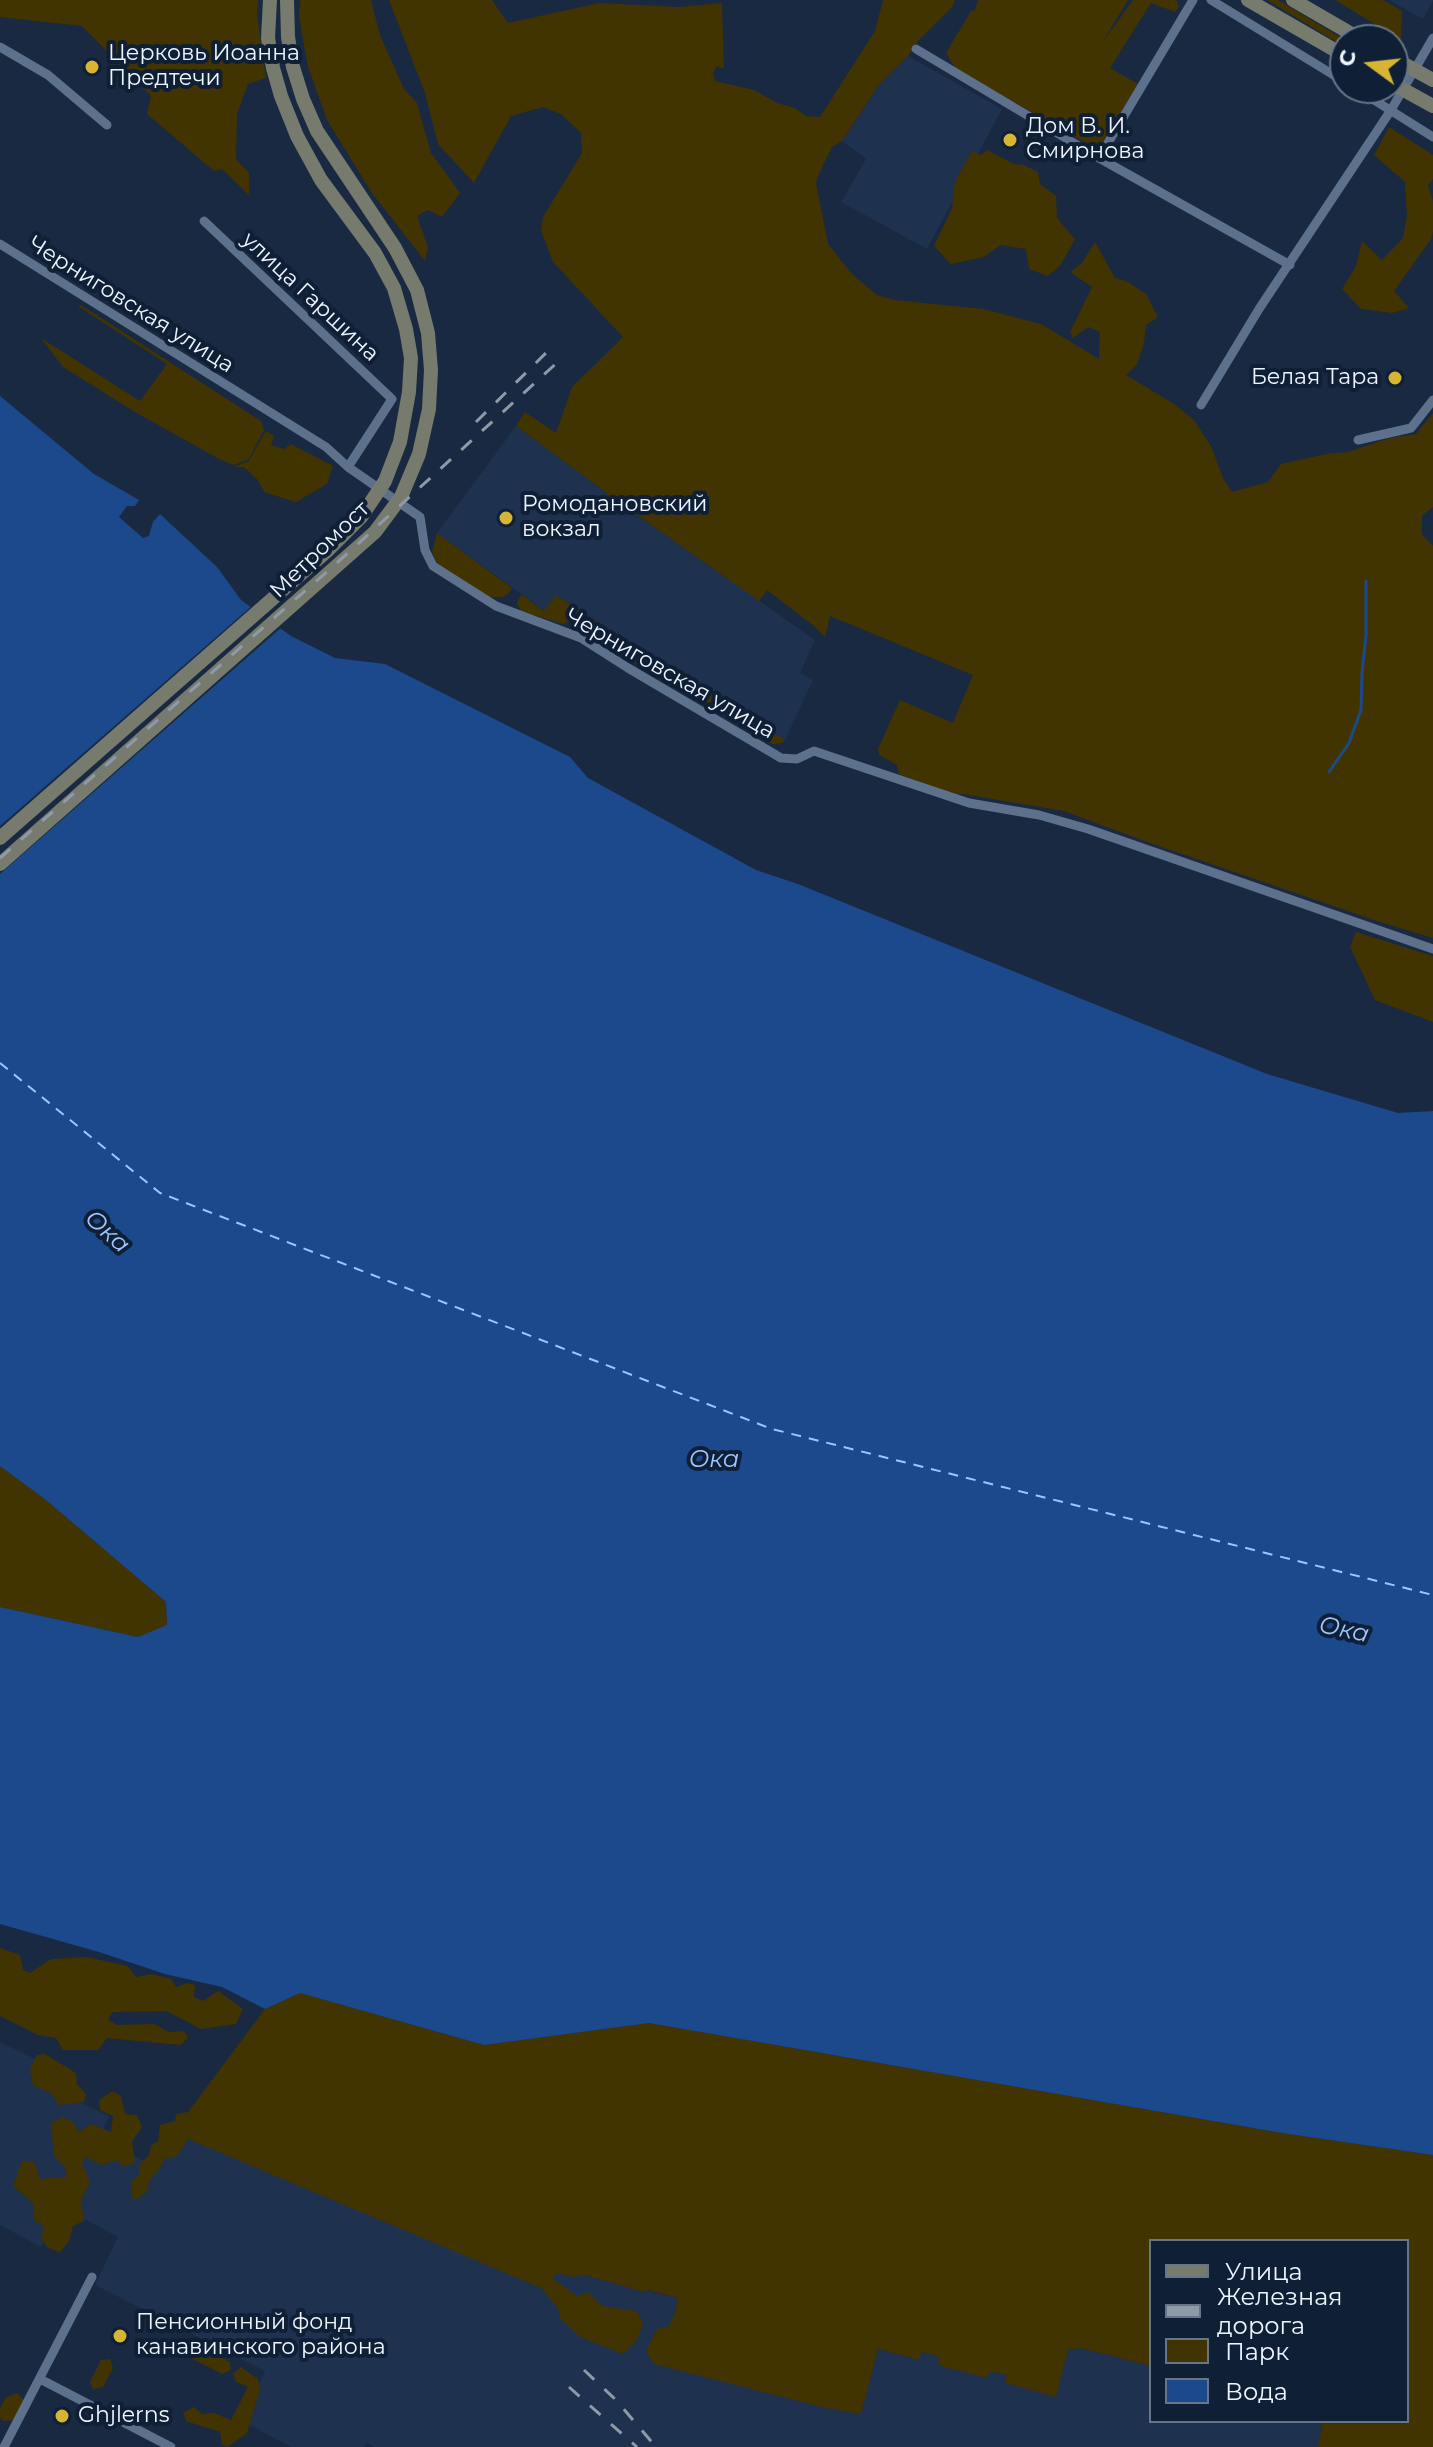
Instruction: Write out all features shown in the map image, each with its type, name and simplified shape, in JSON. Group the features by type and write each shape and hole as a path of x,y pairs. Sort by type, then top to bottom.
{"main road":[{"name":"Метромост","path":"0,838 327,551 361,517 385,481 400,442 409,392 411,358 394,288 375,253 321,180 297,136 273,68 268,38 270,0"},
{"name":"Метромост","path":"0,864 375,532 401,497 419,454 429,409 431,370 428,333 417,290 395,248 317,131 293,67 287,0"},
{"path":"1248,0 1329,47"},
{"path":"1293,0 1334,24"},
{"path":"1409,67 1433,80"},
{"path":"1409,93 1433,106"}],"street":[{"path":"1099,158 1193,0"},
{"path":"1211,0 1329,72"},
{"path":"1409,75 1433,38"},
{"path":"0,47 48,75 107,125"},
{"path":"916,49 1099,158 1290,265"},
{"path":"1381,104 1433,137"},
{"path":"1201,405 1259,309 1393,104"},
{"name":"улица Гаршина","path":"204,221 392,399 348,467"},
{"name":"Черниговская улица","path":"0,244 326,447 348,467 420,517 425,550 433,566 496,606 581,638 781,758 797,759 814,751 969,803 1039,815 1127,842 1433,949"},
{"path":"1358,440 1411,428 1433,400"},
{"path":"4,2447 92,2277"},
{"path":"40,2379 171,2447"}],"shaded area":[{"path":"1389,0 1433,0 1433,1 1423,19"},
{"path":"908,56 1002,109 927,249 841,202 866,159 842,141 879,85"},
{"path":"516,426 815,640 800,673 813,680 785,740 556,595 545,611 437,533"},
{"path":"0,2042 39,2061 31,2079 109,2116 99,2138 155,2166 172,2133 550,2267 678,2298 663,2363 861,2414 878,2349 918,2360 921,2352 940,2357 938,2364 987,2378 989,2371 1007,2375 1005,2382 1056,2396 1068,2350 1080,2348 1149,2365 1149,2423 1323,2423 1318,2447 375,2447 367,2443 364,2447 291,2447 242,2421 265,2371 95,2285 118,2237 62,2207 41,2247 0,2225"}],"green space":[{"path":"0,0 258,0 257,15 266,78 248,84 237,114 236,159 249,173 249,195 222,169 214,171 147,114 151,96 82,26 0,17"},
{"path":"300,0 371,0 380,35 404,89 417,103 431,153 460,193 442,217 428,210 417,216 428,247 425,261 372,193 327,120 308,67 299,17"},
{"path":"389,0 492,0 508,23 599,3 679,7 722,3 724,69 717,66 713,73 715,81 754,90 806,116 820,117 875,31 883,0 955,0 953,6 879,85 842,141 832,147 817,178 828,244 852,274 877,295 895,300 983,309 1041,324 1099,359 1100,332 1088,327 1073,338 1070,332 1092,287 1070,272 1082,263 1095,242 1115,278 1128,282 1146,294 1158,317 1146,325 1137,364 1126,375 1194,420 1212,448 1223,478 1232,492 1268,482 1281,464 1348,452 1390,438 1416,434 1433,413 1433,507 1422,516 1422,534 1433,546 1433,938 1064,811 951,794 899,774 897,765 879,755 878,749 900,700 953,723 973,675 830,616 825,637 767,590 759,601 516,426 525,412 556,433 572,387 623,337 553,262 541,231 543,217 582,153 581,133 561,114 543,107 511,116 474,183 438,144 425,93"},
{"path":"978,0 1128,0 1102,43 1133,0 1176,0 1179,6 1175,12 1151,3 1110,68 1138,84 1098,150 956,69 946,53"},
{"path":"1267,0 1278,0 1329,30 1329,37"},
{"path":"1335,0 1383,0 1402,11 1402,24 1375,24"},
{"path":"1389,127 1433,155 1433,179 1428,186 1433,201 1433,232 1394,291 1409,308 1392,313 1361,309 1342,289 1356,266 1362,241 1382,260 1403,238 1407,216 1405,182 1374,155"},
{"path":"987,150 1038,172 1040,184 1056,196 1057,218 1075,239 1060,266 1048,276 1029,269 1026,249 1001,245 984,257 951,264 934,246 952,208 955,181 972,151 981,155"},
{"path":"81,305 261,421 264,430 249,459 234,465 219,459 63,367 41,338 140,401 167,364 78,306"},
{"path":"266,431 274,436 271,445 284,449 291,444 333,466 327,484 296,502 264,492 258,480 244,467 234,467 249,461"},
{"path":"437,533 512,588 508,594 489,597 445,571 432,552"},
{"path":"521,594 544,611 556,595 579,610 573,619 563,624 521,611 517,603"},
{"path":"593,619 785,740 772,744 593,639 588,629"},
{"path":"1356,932 1433,956 1433,1022 1375,1000 1350,947"},
{"path":"0,1466 46,1500 166,1602 167,1626 138,1637 0,1607"},
{"path":"0,1948 20,1955 23,1970 30,1973 51,1959 87,1957 127,1966 136,1977 152,1974 171,1979 176,1987 187,1983 195,1985 194,1997 203,2001 218,1991 243,2009 236,2024 201,2029 166,2011 113,2012 108,2020 117,2025 154,2024 169,2032 184,2031 188,2038 180,2045 107,2038 98,2050 63,2050 56,2038 38,2035 0,2016"},
{"path":"300,1993 484,2045 649,2023 1282,2133 1433,2155 1433,2447 1318,2447 1323,2423 1409,2423 1409,2239 1149,2239 1149,2365 1080,2348 1068,2350 1056,2397 1005,2383 1007,2375 990,2371 987,2378 938,2365 939,2357 922,2352 919,2360 878,2349 861,2414 654,2364 646,2351 657,2329 669,2326 678,2298 585,2275 573,2277 556,2273 553,2279 577,2296 588,2292 602,2306 637,2311 643,2324 637,2340 623,2354 580,2337 560,2318 558,2308 541,2288 188,2139 177,2156 164,2159 149,2180 148,2191 135,2200 131,2197 132,2180 139,2175 139,2164 149,2155 151,2145 158,2141 160,2125 175,2121 176,2114 188,2112 265,2009"},
{"path":"45,2054 76,2073 77,2084 86,2094 84,2102 59,2105 51,2093 33,2086 30,2069 37,2055"},
{"path":"113,2091 121,2096 125,2114 137,2115 142,2127 132,2142 135,2162 125,2167 116,2160 102,2165 85,2157 82,2164 90,2181 81,2201 84,2221 73,2226 69,2241 60,2252 48,2248 41,2239 44,2227 34,2220 34,2204 13,2186 22,2161 34,2162 40,2179 65,2177 66,2168 54,2156 51,2123 63,2117 73,2122 79,2132 91,2124 111,2132 113,2116 100,2110 99,2100"},
{"path":"181,2338 230,2362 231,2370 222,2374 174,2349 173,2342"},
{"path":"110,2359 113,2368 103,2387 93,2389 90,2382 101,2360"},
{"path":"241,2367 258,2379 260,2389 247,2433 228,2447 222,2445 220,2432 186,2421 183,2412 194,2407 202,2414 214,2413 231,2420 248,2387 236,2382 233,2374"},
{"path":"17,2393 23,2399 24,2408 16,2420 3,2421 0,2409 5,2398"}],"water":[{"name":"Ока","path":"0,396 94,474 139,500 135,506 127,506 119,517 143,538 149,536 153,522 160,514 217,567 241,600 291,636 335,658 385,664 570,757 588,778 756,870 798,884 1267,1074 1398,1113 1433,1111 1433,2155 1282,2133 649,2023 484,2045 300,1993 265,2009 222,1987 165,1974 0,1924 0,1607 138,1637 167,1625 166,1602 46,1500 0,1466"}],"pier":[{"path":"254,604 283,626 0,874 0,826"}],"waterway":[{"path":"1329,772 1349,743 1361,710 1366,581"}],"ferry route":[{"path":"0,1063 160,1193 772,1429 1433,1595"}],"railway":[{"path":"476,422 550,349"},
{"path":"0,858 338,562 560,360"},
{"path":"584,2370 616,2400 656,2447"},
{"path":"569,2387 637,2447"}],"place":[{"name":"Церковь Иоанна Предтечи","path":"92,67"},
{"name":"Дом В. И. Смирнова","path":"1010,140"},
{"name":"Белая Тара","path":"1395,378"},
{"name":"Ромодановский вокзал","path":"506,518"},
{"name":"Пенсионный фонд канавинского района","path":"120,2336"},
{"name":"Ghjlerns","path":"62,2416"}]}
